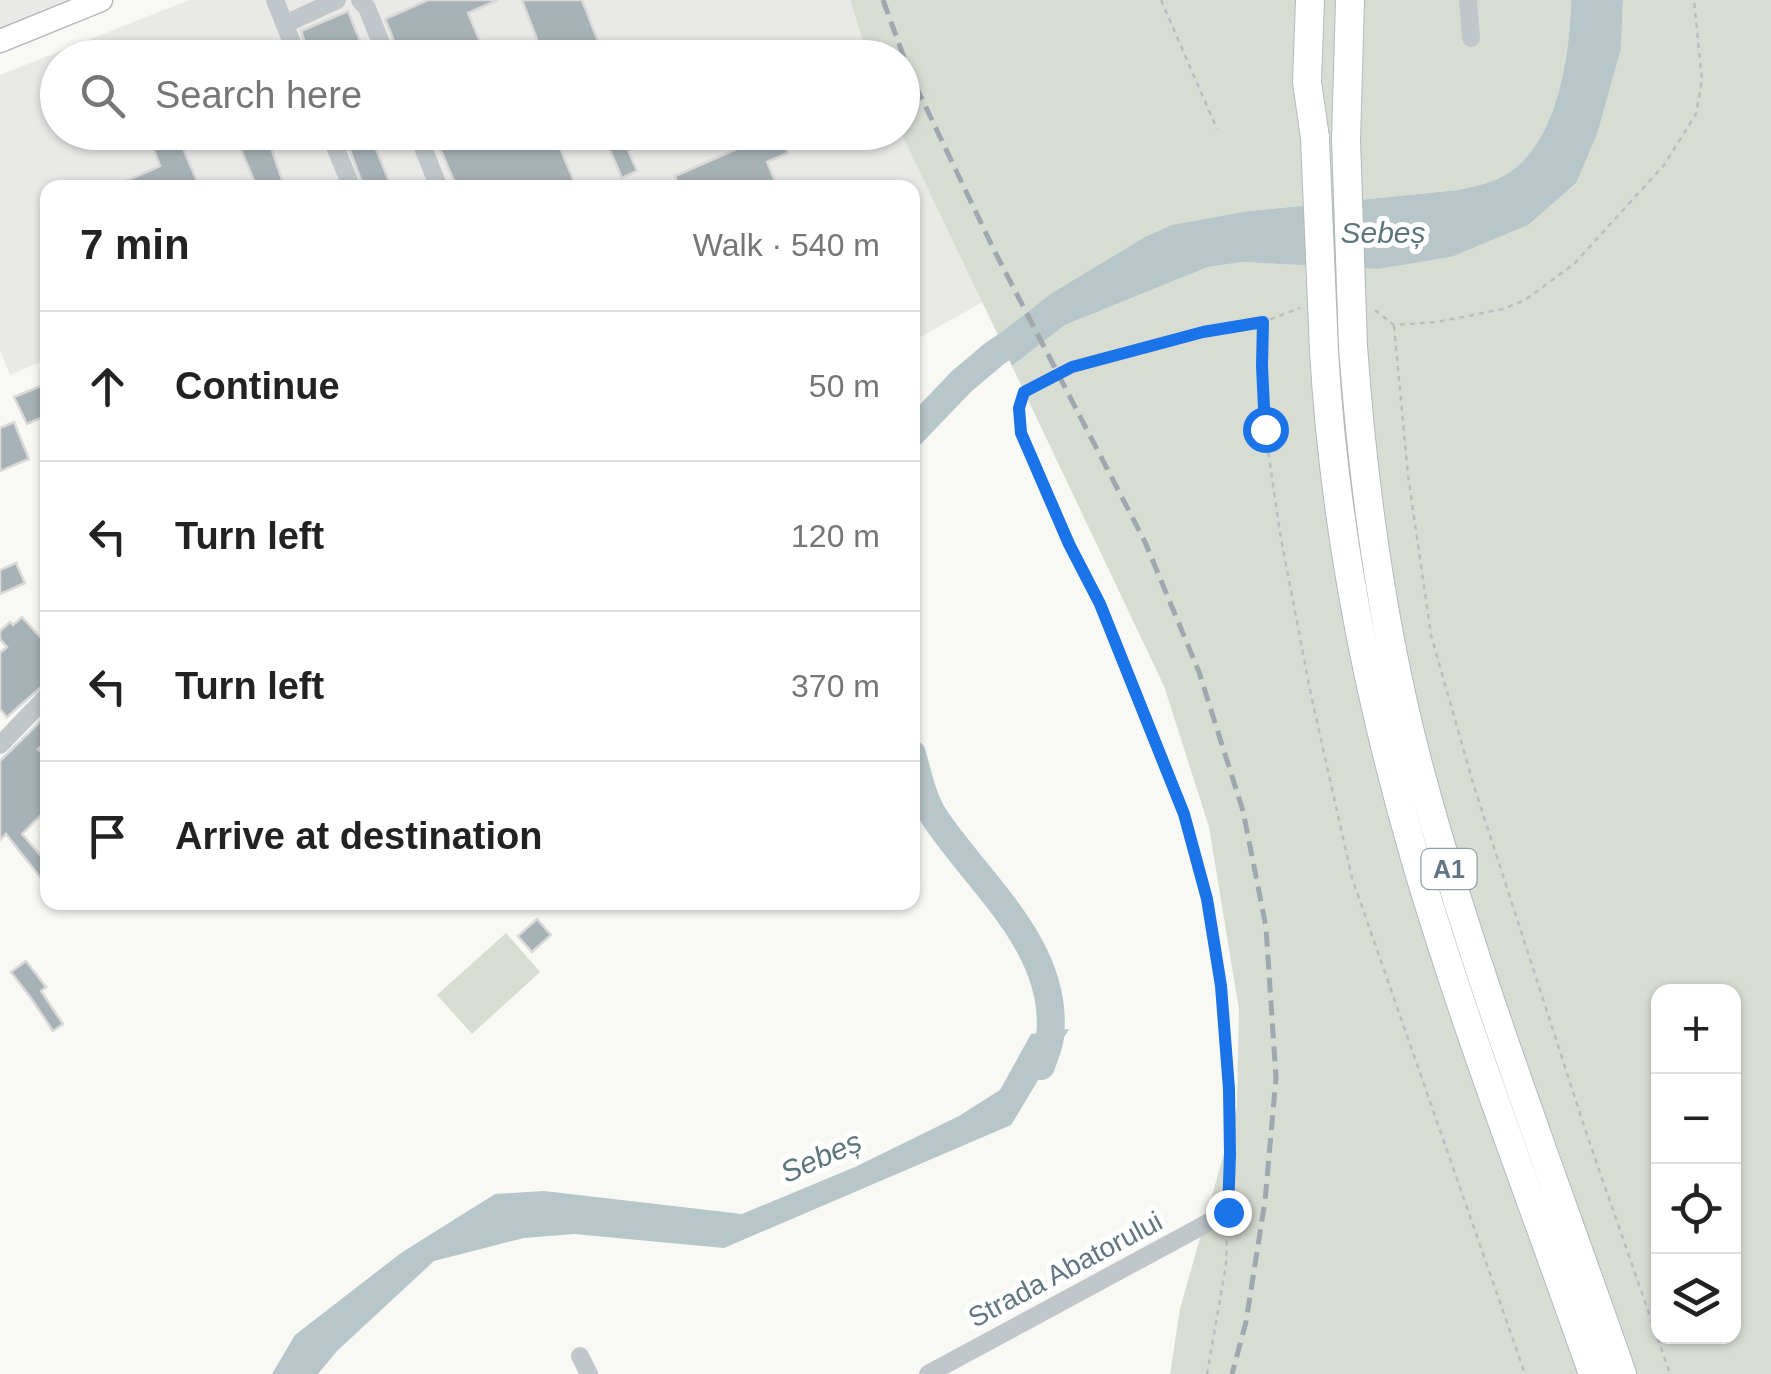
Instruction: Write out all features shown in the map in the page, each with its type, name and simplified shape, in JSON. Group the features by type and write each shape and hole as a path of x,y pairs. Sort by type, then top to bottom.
{"highway":[{"path":"1310,0 1307,82 1315,138"},
{"name":"A1","path":"1321,0 1315,138 1324,351 1336,495 1356,610 1415,858 1449,966 1593,1374"},
{"name":"A1","path":"1350,0 1346,140 1354,346 1366,492 1384,604 1418,762 1444,853 1622,1374"}],"main road":[{"path":"3,33 101,0"}],"street":[{"path":"275,0 291,40"},
{"path":"284,24 337,0"},
{"path":"1468,0 1471,38"},
{"path":"370,2 382,40"},
{"path":"336,150 349,180"},
{"path":"424,150 437,180"},
{"path":"0,745 40,702"},
{"name":"Strada Abatorului","path":"928,1374 1228,1212"},
{"path":"580,1356 588,1374"}],"path":[{"path":"1161,0 1217,129"},
{"path":"1371,307 1394,325 1438,322 1503,309 1525,300 1574,264 1664,165 1696,114 1702,80 1694,0"},
{"path":"1207,1374 1226,1265 1230,1154 1221,986 1207,899 1184,814 1100,604 1021,433 1019,408 1024,392 1072,367 1203,332 1263,322 1300,309"},
{"path":"1263,322 1265,429 1280,533 1352,878 1525,1374"},
{"path":"1394,325 1408,475 1431,635 1473,784 1575,1100 1670,1374"}],"shaded area":[{"path":"0,0 66,0 0,27"},
{"path":"189,0 850,0 863,40 88,40"},
{"path":"850,0 1571,0 1564,70 1550,118 1526,157 1504,176 1458,190 1249,211 1049,295 998,335 909,150 920,150 920,40 863,40"},
{"path":"1623,0 1771,0 1771,1374 1170,1374 1180,1309 1237,1107 1239,1010 1209,827 1164,686 1012,366 1065,325 1208,267 1241,262 1379,269 1451,257 1621,48"},
{"path":"40,59 40,150 909,150 983,302 920,337 920,180 40,180 40,362 10,375 0,350 0,75"},
{"path":"506,933 540,972 472,1034 437,995"}],"water":[{"name":"Sebeș","path":"1571,0 1623,0 1621,48 1597,134 1576,183 1528,225 1451,257 1379,269 1242,262 1208,267 1065,325 1012,366 998,335 1049,295 1172,225 1249,211 1458,190 1510,172 1540,139 1550,118 1564,70"},
{"path":"1069,1029 1011,1125 724,1248 574,1234 524,1238 434,1261 337,1351 318,1374 272,1374 295,1335 401,1253 495,1194 544,1191 742,1214 855,1167 959,1116 1000,1090 1031,1034"}],"building":[{"path":"428,0 498,0 468,13 479,40 394,40 385,19"},
{"path":"522,0 582,0 598,40 537,40"},
{"path":"348,11 360,40 304,40 301,31"},
{"path":"154,150 184,150 197,180 128,180 160,166"},
{"path":"241,150 272,150 282,180 254,180"},
{"path":"350,150 376,150 389,180 361,180"},
{"path":"441,150 561,150 574,180 454,180"},
{"path":"610,150 628,150 637,171 622,178"},
{"path":"735,150 788,153 767,162 775,180 676,180 675,176"},
{"path":"40,386 40,418 27,424 14,397"},
{"path":"14,422 29,459 0,471 0,428"},
{"path":"16,563 25,583 0,594 0,570"},
{"path":"22,617 40,637 40,688 7,717 0,709 0,653 7,647 0,639 0,631 10,622 13,625"},
{"path":"40,722 40,816 22,834 40,855 40,877 6,834 0,840 0,761"},
{"path":"537,919 551,935 532,952 518,936"},
{"path":"26,961 46,987 41,991 63,1024 53,1031 11,972"}],"waterway":[{"name":"Sebeș","path":"920,425 962,381 1035,326"},
{"name":"Sebeș","path":"920,783 931,811 1030,946 1050,1005 1050,1037 1041,1066"}],"railway":[{"path":"883,0 898,40"},
{"path":"920,95 995,252 1145,542 1199,672 1243,811 1266,927 1276,1078 1265,1201 1246,1322 1232,1374"}],"route":[{"path":"1228,1212 1229,1089 1221,986 1207,899 1184,814 1100,604 1021,433 1019,408 1024,392 1072,367 1203,332 1263,322 1265,429"}]}
